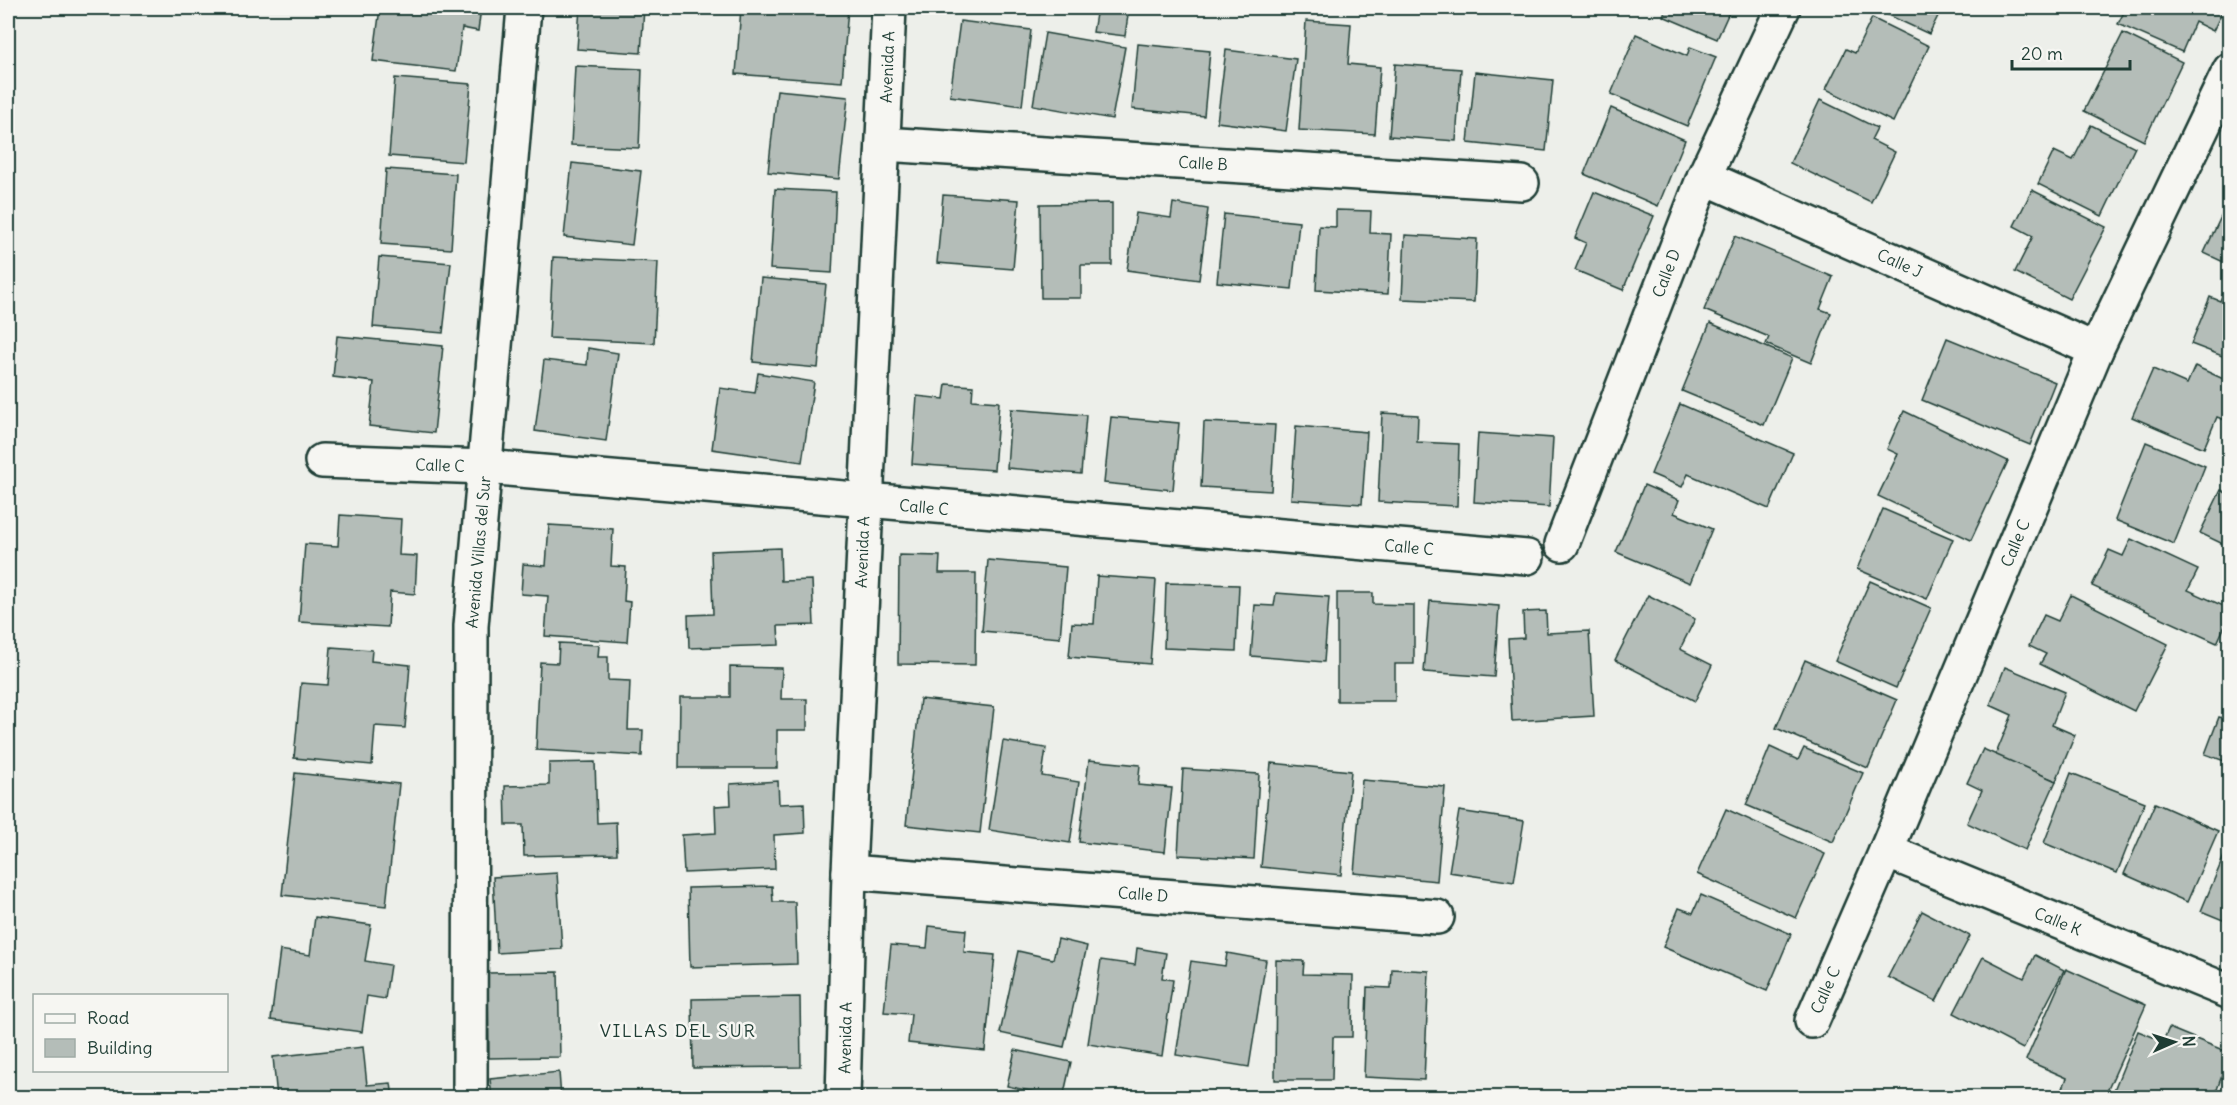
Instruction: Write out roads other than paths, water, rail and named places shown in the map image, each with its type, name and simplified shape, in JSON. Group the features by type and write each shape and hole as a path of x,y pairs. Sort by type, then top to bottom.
{"street":[{"name":"Avenida Villas del Sur","path":"470,1098 471,626 524,8"},
{"name":"Avenida A","path":"843,1098 849,872 864,502 884,144 889,8"},
{"name":"Calle D","path":"1562,544 1704,177 1783,8"},
{"name":"Calle C","path":"1812,1021 2096,350 2229,70"},
{"name":"Calle B","path":"884,144 1522,183"},
{"name":"Calle J","path":"1704,177 2096,350"},
{"name":"Calle C","path":"322,461 485,467 864,502 1527,557"},
{"name":"Calle K","path":"1886,850 2229,992"},
{"name":"Calle D","path":"849,872 1437,917"}],"district":[{"name":"VILLAS DEL SUR","path":"678,1030"}]}
